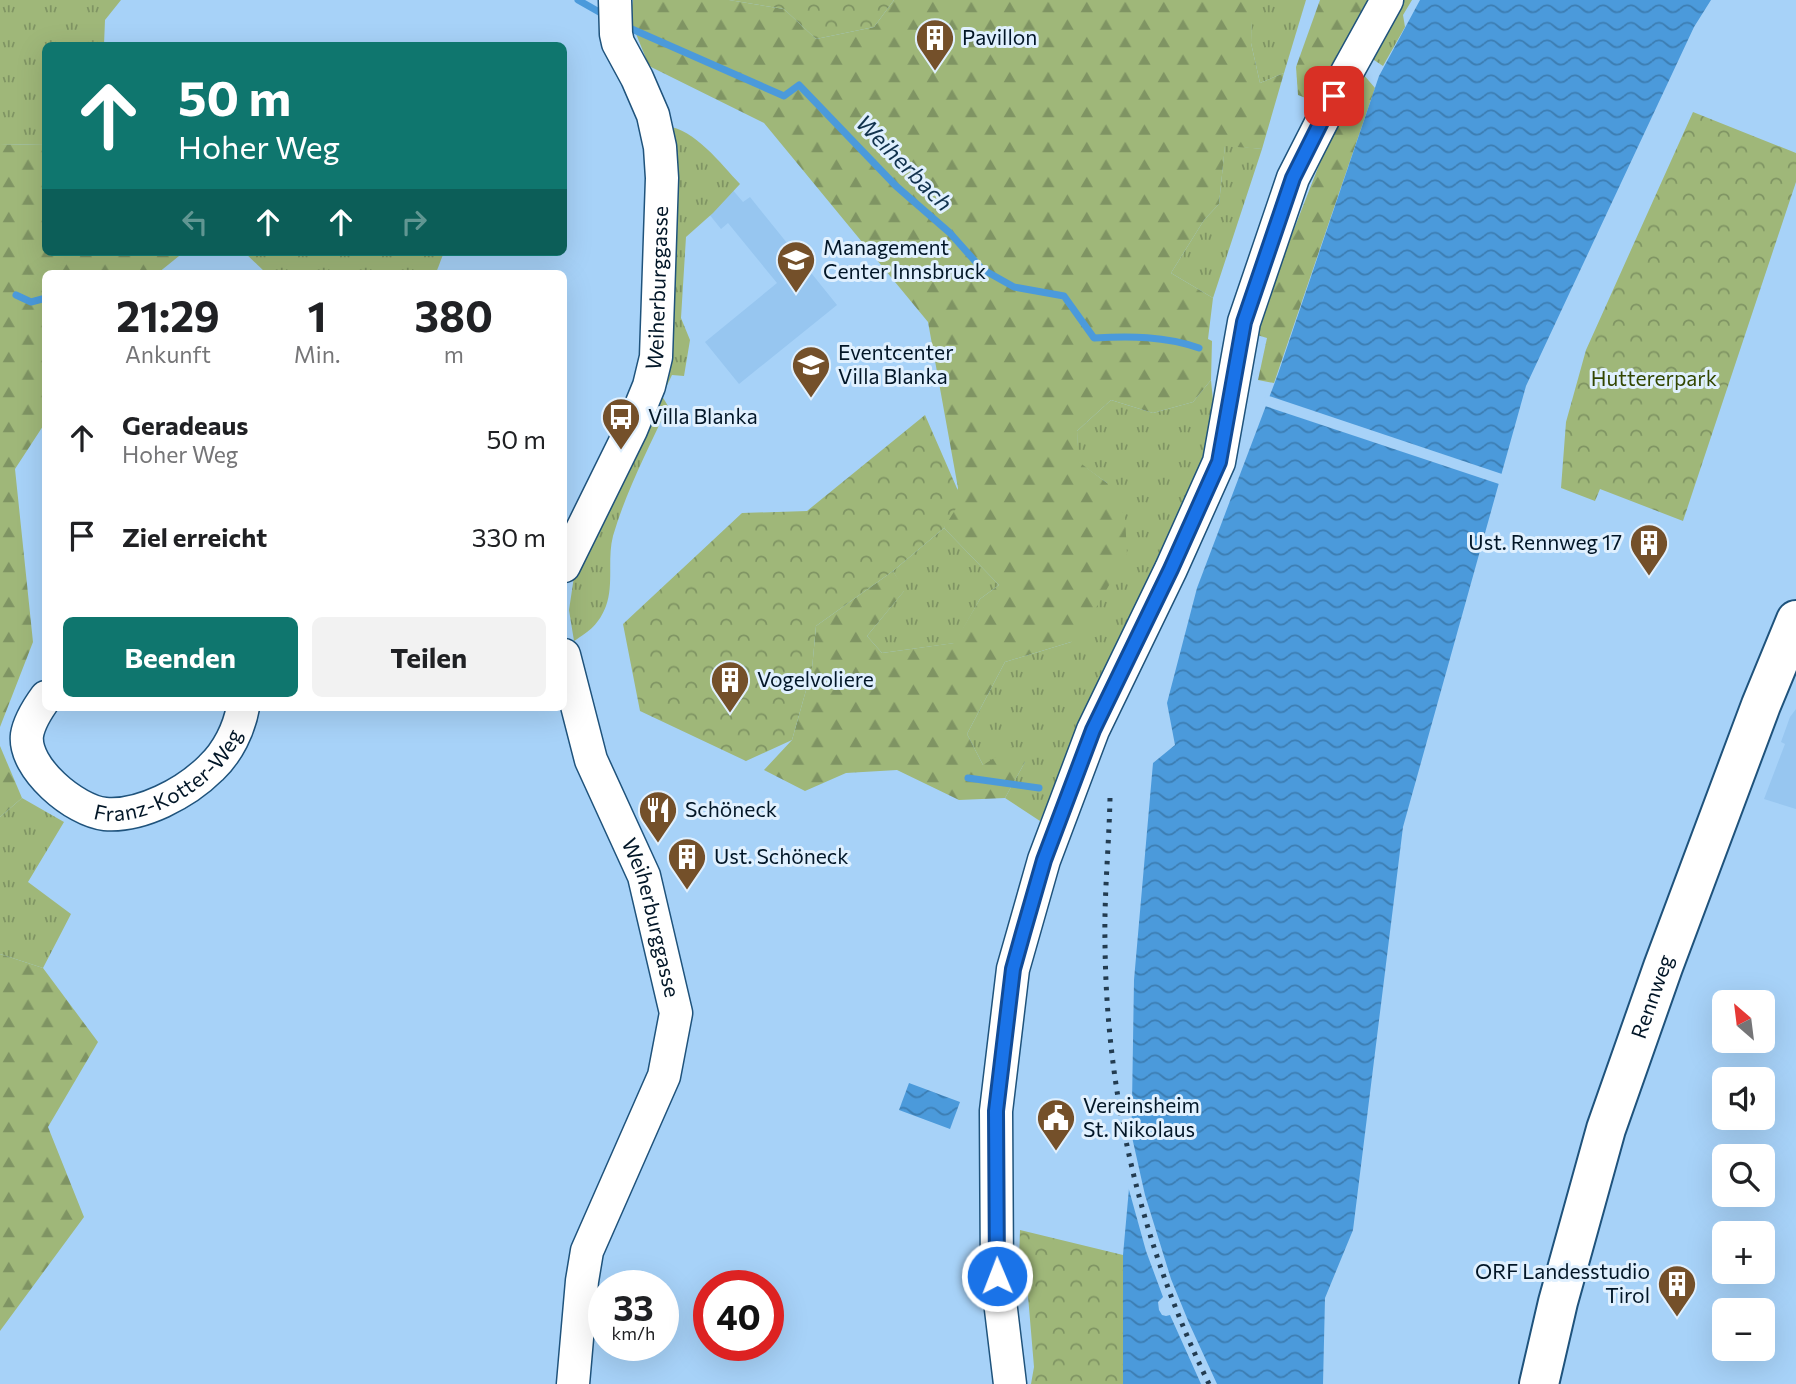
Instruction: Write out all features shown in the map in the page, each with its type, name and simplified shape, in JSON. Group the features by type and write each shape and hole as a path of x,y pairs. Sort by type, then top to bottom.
{"main road":[{"name":"Rennweg","path":"1539,1384 1558,1302 1606,1129 1673,941 1792,642"}],"street":[{"name":"Weiherburggasse","path":"567,560 631,430 649,386 656,357 660,147 653,115 618,43 615,0"},
{"path":"1010,1384 997,1276 996,1111 1013,969 1044,860 1093,730 1219,462 1244,322 1293,178 1387,0"},
{"name":"Weiherburggasse","path":"567,667 591,760 644,876 676,1013 664,1076 587,1251 573,1384"},
{"name":"Franz-Kotter-Weg","path":"42,704 27,736 28,749 34,763 53,785 79,804 105,814 152,807 187,787 211,768 230,743 242,711"}],"shaded area":[{"name":"Management Center Innsbruck","path":"731,188 743,202 750,197 837,305 739,384 705,342 777,283 728,223 721,229 705,209"},
{"path":"1796,709 1796,809 1764,799 1785,744 1781,742 1790,717"}],"green space":[{"path":"0,0 121,0 105,20 104,42 42,42 42,144 0,145"},
{"path":"633,0 729,0 784,9 816,39 874,27 894,0 1253,0 1251,43 1260,83 1284,73 1262,149 1225,146 1219,204 1204,220 1171,273 1213,298 1208,339 1212,341 1211,380 1193,402 1153,413 1111,400 1077,431 1079,462 1107,483 1125,517 1127,554 1089,620 1071,642 1005,662 967,734 983,765 1012,747 1025,762 1005,798 959,800 897,770 846,773 805,791 764,770 792,740 812,669 816,626 893,571 905,590 867,636 882,653 954,643 980,599 999,585 944,528 958,488 928,322 764,123 649,66 630,19"},
{"path":"729,0 894,0 874,27 816,39 784,9"},
{"path":"1252,0 1306,0 1284,73 1260,83 1251,43"},
{"path":"1320,0 1369,0 1313,101 1298,95 1296,67"},
{"path":"1403,0 1412,0 1403,15 1405,27 1383,66 1371,58"},
{"path":"1363,74 1375,88 1274,383 1258,380 1267,338 1257,335 1264,306 1321,160"},
{"name":"Huttererpark","path":"1693,112 1796,153 1796,182 1683,521 1600,489 1595,501 1561,488 1566,422 1586,350"},
{"path":"666,126 697,140 740,184 686,237 681,318 690,340 684,376 672,375 662,396 668,406 618,519 611,545 610,589 606,606 593,626 574,641 569,610 575,570 647,426"},
{"path":"42,144 42,256 179,256 162,270 42,270 42,428 15,469 33,642 0,727 0,145"},
{"path":"1225,145 1262,149 1213,298 1171,273 1204,220 1219,204"},
{"path":"248,256 442,256 437,270 263,270"},
{"path":"1211,380 1212,424 1207,449 1195,482 1084,715 1040,821 1005,798 1025,762 983,765 967,734 1005,662 1071,642 1107,483 1078,462 1077,431 1111,400 1153,413 1193,402"},
{"path":"925,415 959,493 958,505 944,528 893,571 816,626 812,669 792,740 746,761 640,711 623,624 742,513 807,511"},
{"path":"944,528 999,585 980,599 955,643 882,653 867,636 904,591 893,571"},
{"path":"0,746 22,798 0,817"},
{"path":"22,798 64,822 28,882 71,914 43,968 0,954 0,817"},
{"path":"0,954 43,968 98,1042 48,1127 84,1217 0,1331"},
{"path":"1020,1230 1123,1255 1123,1384 1031,1384 1034,1367 1027,1284 1019,1262"}],"water":[{"path":"1420,0 1711,0 1694,27 1526,386 1403,827 1353,1230 1325,1298 1323,1384 1123,1384 1123,1255 1131,1166 1134,980 1153,763 1175,745 1167,703 1197,588 1278,374 1379,76"},
{"path":"909,1083 960,1102 950,1129 899,1110"}],"pier":[{"path":"1266,395 1505,475 1502,485 1262,405"},
{"path":"1128,1119 1145,1195 1171,1279 1217,1384 1201,1384 1170,1315 1162,1315 1159,1310 1158,1302 1163,1297 1146,1251 1126,1179"}],"waterway":[{"name":"Weiherbach","path":"578,0 608,17"},
{"name":"Weiherbach","path":"625,26 784,96 799,85 896,186 950,233 982,269 1014,287 1064,296 1094,338 1147,338 1199,348"},
{"path":"16,295 31,302 42,299"},
{"path":"968,778 1039,788"}],"railway":[{"path":"1110,798 1105,906 1107,1000 1121,1113 1147,1224 1185,1332 1209,1384"}],"place":[{"name":"Pavillon","path":"935,72"},
{"name":"Management Center Innsbruck","path":"796,294"},
{"name":"Eventcenter Villa Blanka","path":"811,399"},
{"name":"Villa Blanka","path":"621,451"},
{"name":"Ust. Rennweg 17","path":"1649,577"},
{"name":"Vogelvoliere","path":"730,714"},
{"name":"Schöneck","path":"658,844"},
{"name":"Ust. Schöneck","path":"687,891"},
{"name":"Vereinsheim St. Nikolaus","path":"1056,1152"},
{"name":"ORF Landesstudio Tirol","path":"1677,1318"}],"route":[{"path":"997,1276 996,1111 1013,969 1023,933 1044,860 1093,730 1219,462 1244,322 1293,178 1334,96"}]}
